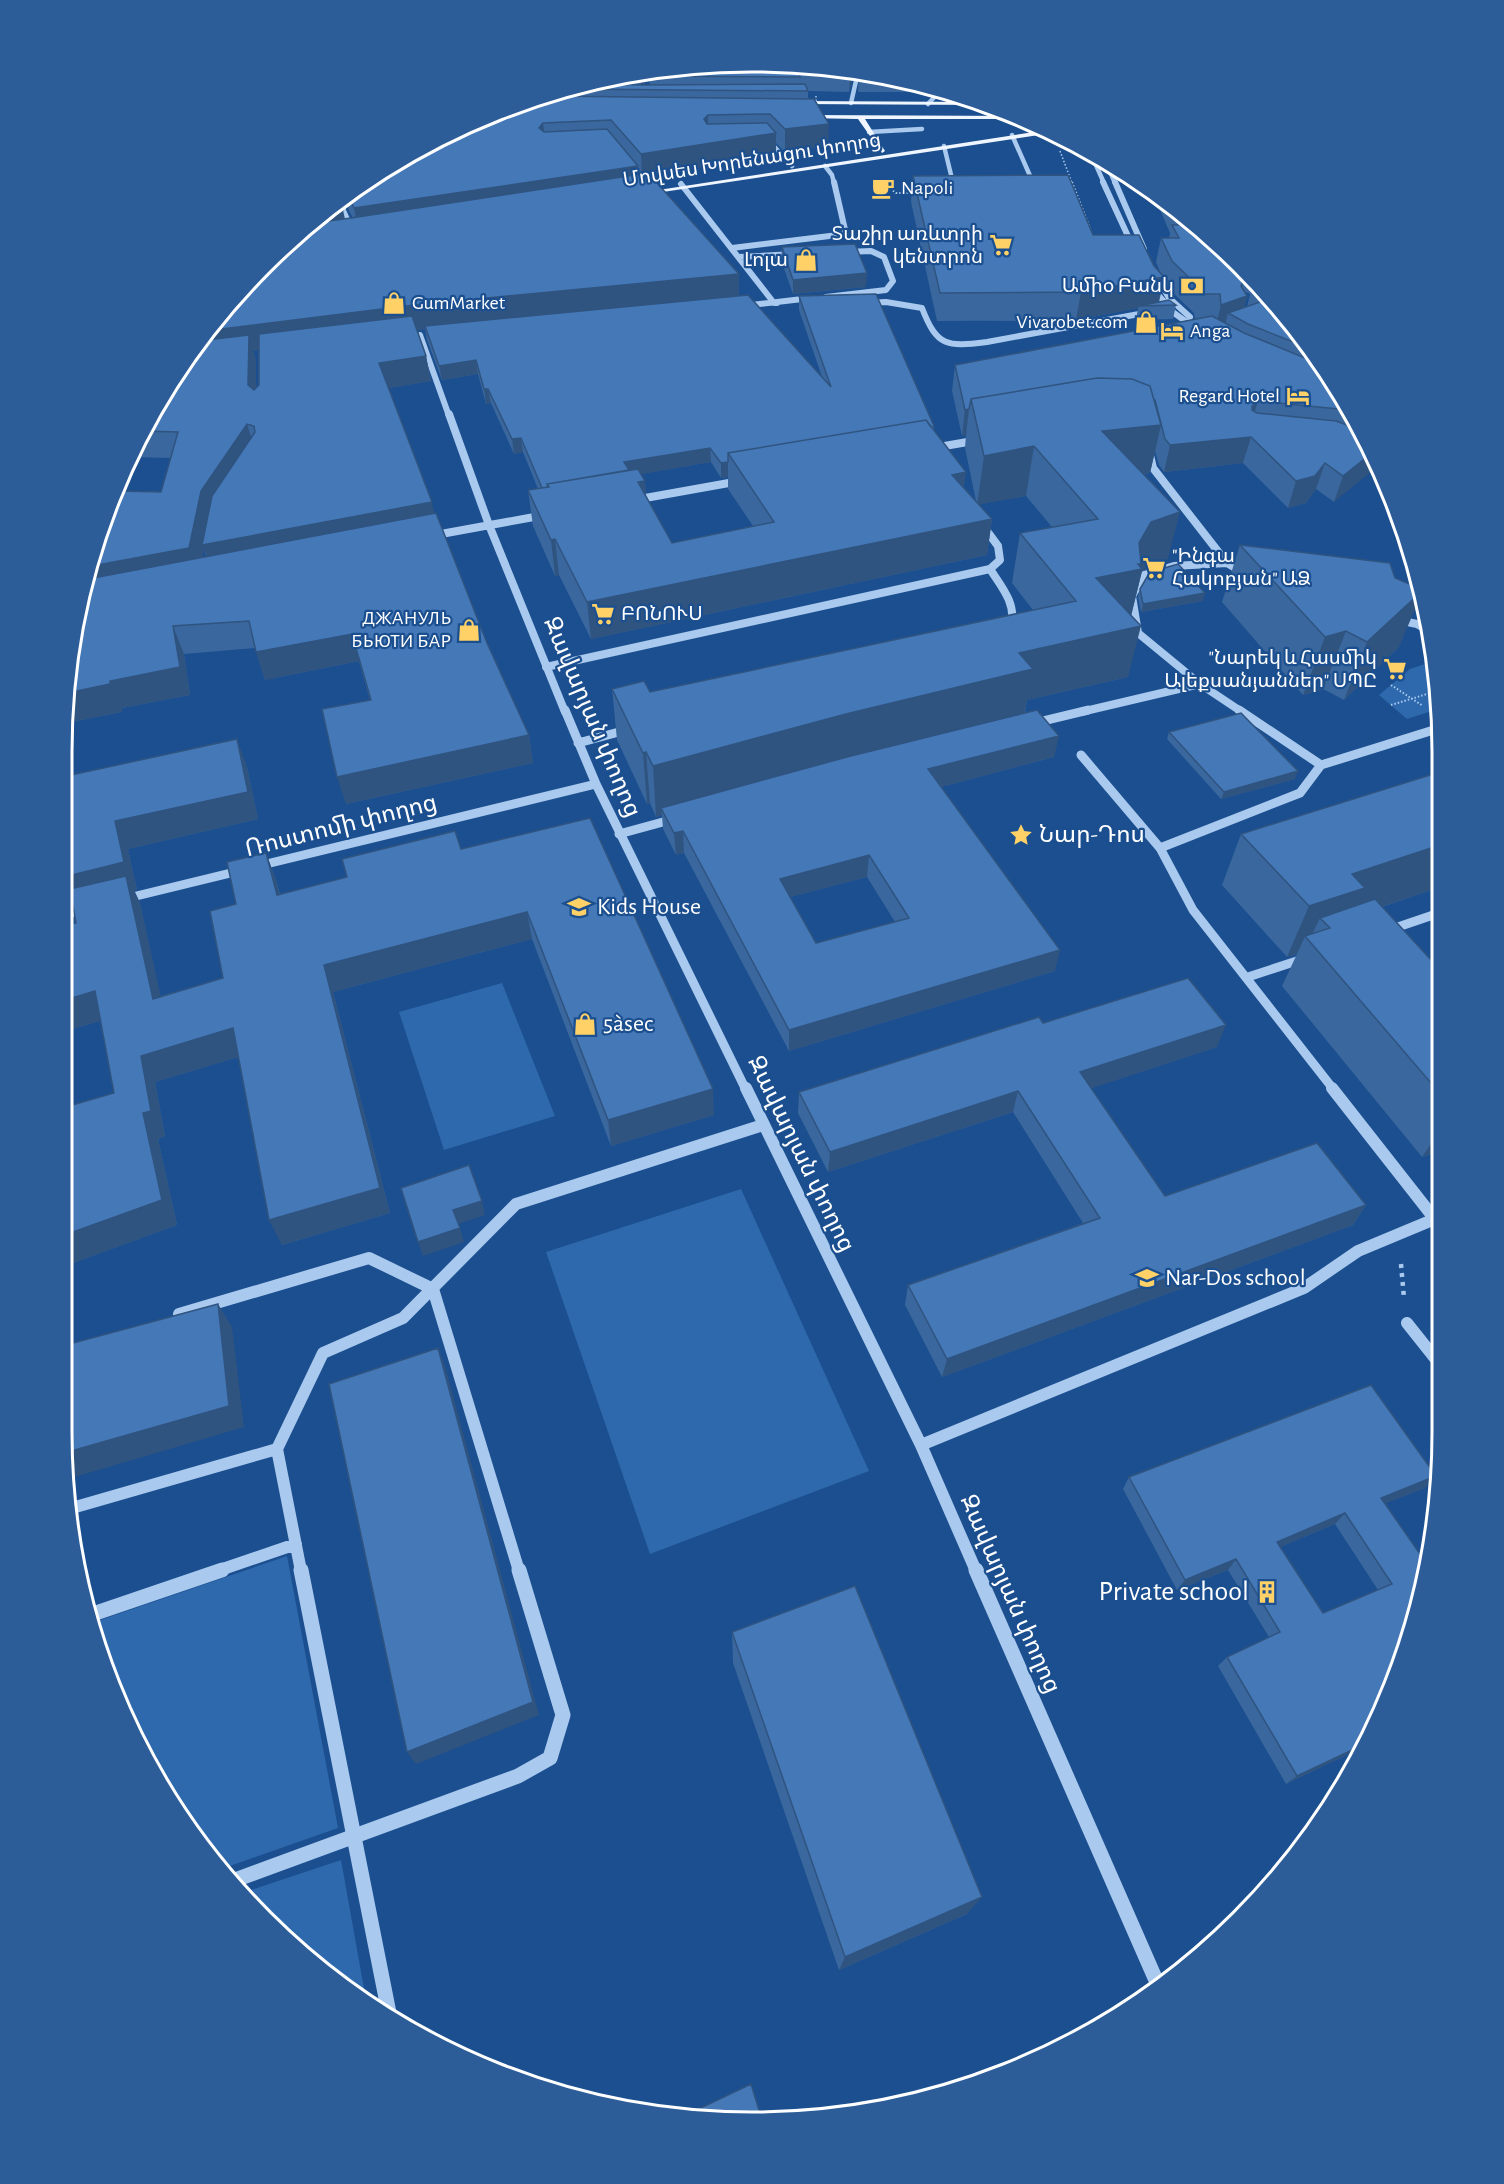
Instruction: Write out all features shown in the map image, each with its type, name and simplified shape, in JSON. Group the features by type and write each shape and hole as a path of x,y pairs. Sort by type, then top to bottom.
{"main road":[{"path":"795,103 958,104"},
{"path":"793,117 997,118"},
{"path":"861,118 882,151"},
{"name":"Մովսես Խորենացու փողոց","path":"683,185 1021,128"},
{"name":"Մովսես Խորենացու փողոց","path":"631,193 1033,133"},
{"path":"344,238 366,233"}],"street":[{"path":"851,104 856,80"},
{"path":"928,104 934,97"},
{"path":"869,132 922,129"},
{"path":"1012,135 1018,144 1030,178"},
{"path":"757,141 769,141 792,166"},
{"path":"944,146 953,183"},
{"path":"732,248 846,234 832,175 825,166"},
{"path":"1096,166 1139,259"},
{"path":"1112,176 1148,257"},
{"path":"683,185 774,303 809,305"},
{"path":"343,210 355,236"},
{"path":"738,306 886,290 893,281 884,256 871,250 838,252"},
{"path":"739,257 805,254"},
{"path":"1153,268 1168,298 1199,323"},
{"path":"1148,280 1153,291 1167,308 1199,331"},
{"path":"864,303 885,302 922,308 932,332 945,341 964,344 1112,321 1167,308"},
{"name":"Զավարյան փողոց","path":"420,335 489,525 596,784 921,1445 1155,1979"},
{"path":"931,458 925,449 983,439"},
{"path":"1146,439 1153,468 1227,564 1256,581"},
{"path":"630,501 748,480"},
{"path":"421,538 548,515"},
{"path":"546,667 990,569 1000,560 998,546 978,519"},
{"path":"1227,564 1174,566 1144,575 1132,596 1138,633 1200,684 1321,765"},
{"path":"990,569 1012,604 1015,618 1008,632"},
{"path":"1384,617 1420,626"},
{"path":"1029,725 1200,684"},
{"path":"578,743 636,728"},
{"path":"1160,848 1300,793 1321,765 1432,731"},
{"path":"1081,755 1160,848 1193,910 1432,1209"},
{"name":"Ռոստոմի փողոց","path":"120,900 596,784"},
{"path":"619,834 686,816"},
{"path":"72,912 96,906"},
{"path":"1377,934 1432,916"},
{"path":"1248,977 1312,956"},
{"path":"388,2006 277,1449 323,1353 403,1318 516,1204 763,1125"},
{"path":"921,1445 1304,1288 1358,1251 1432,1219"},
{"path":"164,1319 369,1258 433,1289 563,1715 550,1758 518,1776 240,1878"},
{"path":"1407,1323 1432,1354"},
{"path":"76,1507 277,1449"},
{"path":"96,1613 296,1544"}],"path":[{"path":"816,96 817,113"},
{"path":"1018,144 1048,140"},
{"path":"1056,144 1077,192 1092,235"},
{"path":"1391,685 1430,712"},
{"path":"1391,705 1429,693"},
{"path":"1398,1233 1407,1323"}],"shaded area":[{"path":"1426,664 1431,711 1407,719 1379,695 1410,669"},
{"path":"502,983 555,1116 444,1150 399,1012"},
{"path":"741,1189 869,1471 650,1554 546,1252"},
{"path":"287,1556 338,1828 230,1866 187,1810 142,1733 108,1651 99,1621"},
{"path":"341,1860 364,1990 304,1943 250,1890"}],"building":[{"path":"752,72 796,73 800,77 679,76"},
{"path":"805,84 808,91 601,89 622,85"},
{"path":"572,96 814,99 829,124 785,129 770,114 708,115 704,119 707,124 767,123 776,133 641,154 611,120 543,123 539,128 544,132 607,129 638,166 354,208 352,203 374,187 451,142 533,108"},
{"name":"GumMarket","path":"648,173 739,274 414,305 220,329 271,271 304,241 328,221"},
{"path":"1068,175 1093,235 1139,235 1154,266 1164,277 1081,292 940,293 913,176"},
{"path":"1172,225 1181,225 1233,271 1243,282 1241,286 1247,296 1221,305 1220,294 1201,294 1200,288 1172,261 1161,238 1179,238"},
{"path":"855,244 867,273 793,280 782,247"},
{"path":"876,294 934,426 931,427 926,420 728,453 728,462 721,463 710,448 624,462 629,470 547,484 548,487 542,488 521,438 512,439 488,389 484,389 476,360 439,366 425,326 748,295 831,387 799,296"},
{"path":"1169,300 1176,305 1139,306"},
{"path":"1260,302 1294,342 1248,324 1228,313"},
{"path":"412,316 426,356 379,363 432,502 202,545 212,496 255,432 254,426 247,424 201,491 189,548 98,565 124,491 161,492 178,432 153,431 187,374 212,339 249,335 248,385 254,390 259,385 259,334"},
{"path":"1212,316 1244,333 1306,358 1339,409 1258,401 1252,406 1252,410 1257,413 1336,421 1348,425 1365,458 1343,476 1325,463 1315,476 1296,481 1251,437 1170,445 1165,439 1150,386 1132,379 1097,378 971,399 969,409 965,410 955,365"},
{"path":"1097,378 1132,379 1150,386 1161,425 1102,431 1180,512 1151,522 1139,543 1141,564 1138,564 1142,569 1096,578 1141,626 1019,653 1033,669 846,714 653,766 646,752 643,753 612,689 644,681 650,692 1076,601 1020,533 1098,519 1034,446 984,456 971,399"},
{"path":"926,420 966,472 952,475 992,519 587,602 555,539 551,540 528,490 549,487 547,484 638,469 645,481 638,482 672,543 774,522 728,453"},
{"path":"436,513 487,643 529,735 337,777 322,709 371,700 352,634 256,652 249,621 173,626 180,667 110,681 110,684 75,691 85,619 95,578"},
{"path":"1240,545 1390,563 1395,578 1411,585 1414,598 1367,642 1346,631 1325,637"},
{"path":"1178,564 1205,593 1143,604 1140,589 1150,572"},
{"path":"1037,710 1059,736 928,769 1060,950 789,1030 683,831 674,833 661,808 847,757","holes":["869,855 909,918 816,943 780,879"]},
{"path":"1241,713 1298,771 1224,792 1169,732"},
{"path":"237,739 248,792 115,821 124,862 72,875 72,775"},
{"path":"1432,774 1432,848 1352,874 1365,888 1309,906 1241,834"},
{"path":"590,818 713,1089 608,1120 527,912 324,965 380,1188 269,1220 233,1028 141,1056 151,1111 143,1113 162,1200 72,1232 72,1105 114,1093 95,991 72,998 72,924 76,923 72,889 126,876 153,999 223,978 210,911 236,904 227,862 266,853 277,895 347,877 342,859 455,831 461,849"},
{"path":"1375,899 1432,961 1432,1084 1305,936 1330,928 1320,918"},
{"path":"1188,978 1226,1025 1080,1072 1165,1196 1317,1143 1366,1205 947,1359 908,1285 1100,1218 1018,1091 830,1152 799,1092 1039,1017 1043,1023"},
{"path":"469,1165 482,1201 453,1210 460,1228 418,1242 401,1188"},
{"path":"218,1304 229,1406 72,1451 72,1343"},
{"path":"438,1348 533,1702 407,1752 329,1384"},
{"name":"Private school","path":"1371,1385 1431,1469 1431,1478 1381,1498 1421,1555 1409,1608 1380,1692 1353,1750 1297,1776 1227,1657 1280,1632 1236,1559 1185,1580 1129,1477","holes":["1345,1513 1392,1584 1323,1613 1277,1542"]},
{"path":"855,1586 982,1897 845,1957 732,1632"},
{"path":"751,2084 760,2112 708,2111 697,2110"}],"place":[{"name":"Napoli","path":"883,188"},
{"name":"Տաշիր առևտրի կենտրոն","path":"1001,245"},
{"name":"Լոլա","path":"806,260"},
{"name":"Ամիօ Բանկ","path":"1192,286"},
{"name":"GumMarket","path":"394,303"},
{"name":"Vivarobet.com","path":"1146,322"},
{"name":"Anga","path":"1172,331"},
{"name":"Regard Hotel","path":"1298,396"},
{"name":"\"Ինգա Հակոբյան\" ԱՁ","path":"1154,568"},
{"name":"ԲՈՆՈՒՍ","path":"603,614"},
{"name":"ДЖАНУЛЬ БЬЮТИ БАР","path":"469,630"},
{"name":"\"Նարեկ և Հասմիկ Ալեքսանյաններ\" ՍՊԸ","path":"1395,669"},
{"name":"Նար-Դոս","path":"1021,835"},
{"name":"Kids House","path":"579,907"},
{"name":"5àsec","path":"585,1024"},
{"name":"Nar-Dos school","path":"1147,1278"},
{"name":"Private school","path":"1267,1592"}]}
